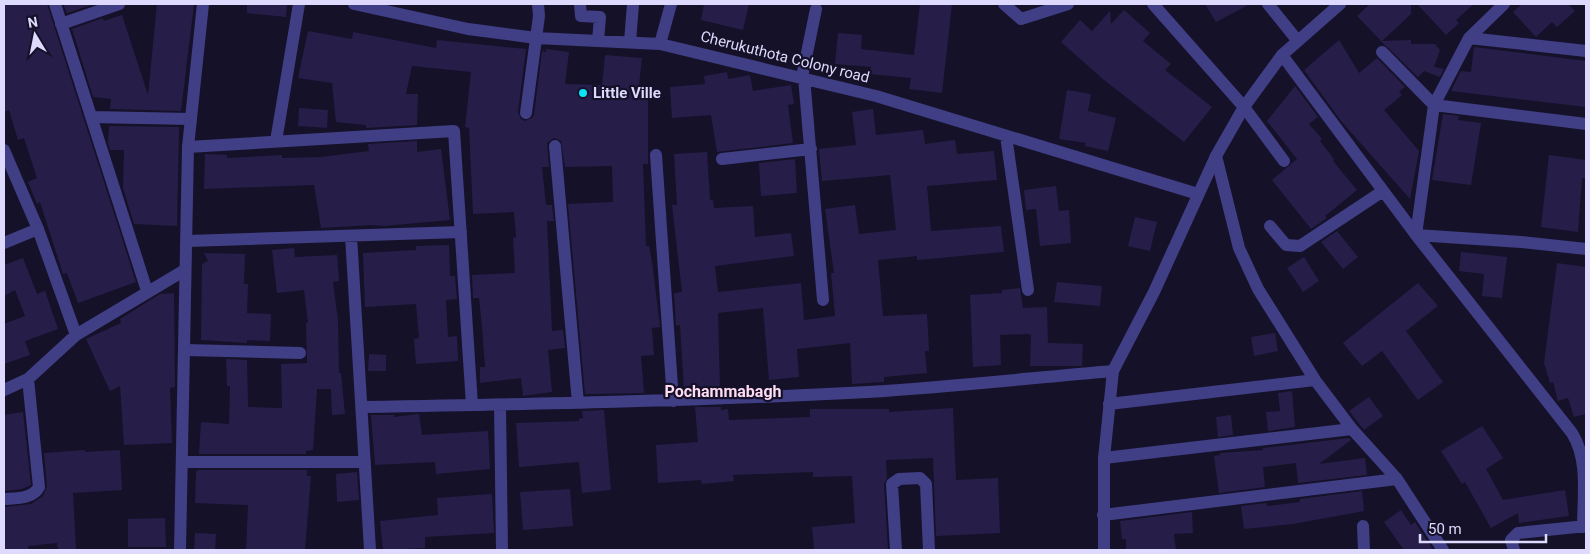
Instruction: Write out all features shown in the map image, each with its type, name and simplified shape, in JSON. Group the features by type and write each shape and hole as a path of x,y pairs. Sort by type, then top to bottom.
{"street":[{"path":"55,4 147,291"},
{"path":"61,24 119,4"},
{"path":"180,550 188,241 188,147 203,4"},
{"path":"276,141 299,4"},
{"name":"Cherukuthota Colony road","path":"354,4 369,5 468,29 536,38 660,44 803,77 1198,194"},
{"path":"526,113 536,38 538,4"},
{"path":"580,4 581,16 600,17 598,41"},
{"path":"630,42 633,4"},
{"path":"660,44 671,4"},
{"path":"1004,4 1021,19 1068,4"},
{"path":"1153,4 1244,107 1284,161"},
{"path":"1268,4 1297,40"},
{"path":"1104,550 1104,458 1113,371 1154,292 1216,156 1244,107 1282,55 1340,4"},
{"path":"1416,235 1434,105 1469,38 1504,4"},
{"path":"816,9 803,77 823,300"},
{"path":"1469,38 1586,51"},
{"path":"1382,52 1434,105 1586,124"},
{"path":"1282,55 1382,191 1578,443 1583,460 1585,527 1518,534 1512,537 1511,540 1514,550"},
{"path":"91,117 191,119"},
{"path":"188,147 454,131 472,405"},
{"path":"1006,136 1028,290"},
{"path":"556,146 578,403"},
{"path":"4,150 38,229 76,335"},
{"path":"722,160 811,150"},
{"path":"656,155 673,401"},
{"path":"1216,156 1239,248 1258,289 1315,380 1352,429 1397,479 1443,550"},
{"path":"1270,226 1286,245 1300,246 1382,191"},
{"path":"4,243 38,229"},
{"path":"188,241 461,232"},
{"path":"1416,235 1521,242 1586,249"},
{"path":"351,236 370,550"},
{"path":"4,390 28,379 76,335 147,291 186,270"},
{"path":"185,350 300,353"},
{"path":"362,407 673,401 870,392 1113,371"},
{"path":"4,499 26,497 37,491 39,487 28,379"},
{"path":"1109,404 1315,380"},
{"path":"500,404 502,550"},
{"path":"1104,458 1352,429"},
{"path":"182,462 365,462"},
{"path":"896,550 892,484 899,479 920,478 926,484 929,550"},
{"path":"1103,514 1397,479"},
{"path":"1363,526 1364,550"}],"building":[{"path":"4,4 47,4 136,282 78,303 67,273 63,274 40,202 37,204 28,182 37,178 24,138 18,140 9,110 4,112"},
{"path":"63,4 91,4 91,5 67,13"},
{"path":"157,4 194,4 181,111 110,109 111,99 93,97 72,29 103,18 104,21 122,15 148,95"},
{"path":"247,4 287,4 286,17 247,13"},
{"path":"704,4 749,4 743,30 701,20"},
{"path":"920,4 952,4 942,93 909,89 911,78 870,74 871,67 835,64 838,33 862,35 861,49 914,55"},
{"path":"1205,4 1250,4 1216,22"},
{"path":"1370,4 1411,4 1411,14 1382,41 1411,40 1411,44 1435,44 1440,50 1434,67 1444,69 1440,77 1424,71 1418,77 1384,44 1357,16"},
{"path":"1417,4 1474,4 1456,20 1459,23 1446,35"},
{"path":"1522,4 1568,4 1575,11 1557,27 1552,22 1536,37 1513,12"},
{"path":"1124,10 1150,33 1143,41 1171,64 1165,70 1212,107 1184,142 1104,80 1061,42 1080,20 1092,31 1110,11 1111,24"},
{"path":"308,31 352,39 353,32 436,48 437,40 526,49 518,112 521,119 525,121 534,115 542,51 546,52 546,49 569,52 565,84 602,85 605,55 642,58 639,85 648,86 648,164 643,164 646,246 649,246 652,261 660,327 652,328 654,355 641,356 644,393 585,394 568,204 613,202 612,166 565,167 561,141 554,138 547,143 549,167 542,167 546,205 552,205 554,221 547,221 552,331 563,330 565,348 548,350 552,392 523,396 521,378 480,383 480,367 485,367 479,298 473,298 472,275 515,273 513,238 516,237 514,212 473,214 469,128 465,127 471,72 412,66 406,94 418,94 417,125 366,128 366,125 336,122 332,83 298,78"},
{"path":"1339,40 1359,73 1377,58 1405,87 1399,92 1402,95 1384,110 1419,151 1410,199 1341,121 1304,70"},
{"path":"1474,47 1586,61 1586,107 1451,91 1461,71 1471,72"},
{"path":"727,72 728,79 750,75 753,91 791,85 794,104 788,105 793,143 717,152 711,115 672,118 670,87 705,84 704,76"},
{"path":"1295,86 1318,117 1309,124 1322,139 1320,141 1334,159 1333,161 1357,190 1325,216 1327,218 1311,229 1272,180 1297,159 1267,121"},
{"path":"1067,90 1091,94 1088,111 1116,118 1108,151 1085,146 1086,143 1059,139"},
{"path":"299,108 328,110 327,128 298,126"},
{"path":"873,109 876,135 923,130 925,144 955,140 957,154 994,151 997,180 927,186 931,231 1001,226 1004,252 917,260 917,256 878,260 883,316 927,314 929,351 925,351 927,373 884,377 884,382 852,384 850,343 797,349 799,377 769,380 763,308 718,313 720,390 684,389 680,325 676,326 674,293 682,292 672,205 677,205 674,154 707,152 710,200 713,200 714,208 753,206 755,237 791,233 794,256 715,266 718,292 801,283 804,320 835,316 831,273 834,273 825,209 855,205 859,234 896,230 890,175 822,181 819,149 856,145 852,112"},
{"path":"1443,114 1459,116 1458,120 1481,123 1471,185 1432,180"},
{"path":"109,126 179,127 177,226 134,224 123,188 124,150 110,150 108,143"},
{"path":"417,141 417,152 441,149 450,220 384,226 321,228 314,185 204,189 205,154 227,155 227,158 282,155 282,158 321,157 369,151 368,144"},
{"path":"1549,155 1586,160 1586,179 1582,178 1578,232 1541,227"},
{"path":"795,159 797,193 761,196 759,163"},
{"path":"1056,186 1059,211 1069,210 1071,243 1040,246 1036,209 1026,210 1024,190"},
{"path":"1135,217 1157,222 1150,251 1128,246"},
{"path":"1337,231 1358,257 1343,269 1321,242"},
{"path":"449,245 450,276 455,276 457,299 446,300 448,337 457,336 458,361 416,364 414,339 419,338 416,304 365,307 363,253 416,250 416,246"},
{"path":"294,248 295,257 337,255 339,281 333,282 338,321 339,373 341,373 345,414 332,415 331,389 317,389 313,450 306,451 306,454 199,454 201,422 229,424 230,386 227,386 226,359 247,360 248,407 282,408 281,364 307,363 306,323 308,323 304,290 277,293 272,250"},
{"path":"1461,252 1507,257 1502,298 1482,296 1484,274 1459,271"},
{"path":"204,253 245,254 244,284 248,284 247,313 271,314 270,341 247,340 247,343 201,340 202,264 208,261"},
{"path":"1304,257 1319,281 1303,292 1287,268"},
{"path":"23,258 37,294 45,291 58,329 25,341 30,355 4,364 4,324 25,316 15,290 4,296 4,265"},
{"path":"1557,263 1586,267 1586,414 1574,417 1568,398 1558,401 1553,382 1550,383 1544,363"},
{"path":"1057,282 1102,286 1100,306 1054,302"},
{"path":"1418,283 1438,306 1406,331 1443,382 1418,400 1382,351 1362,366 1343,343"},
{"path":"1020,288 1023,308 1047,307 1048,343 1083,344 1082,366 1030,366 1031,335 1028,334 1000,335 1001,365 973,367 970,295 1002,293 1002,290"},
{"path":"174,293 175,387 170,388 172,443 124,445 120,386 110,391 86,339 121,323 120,319 160,294"},
{"path":"1275,333 1278,351 1254,356 1251,337"},
{"path":"369,354 386,355 386,371 368,371"},
{"path":"1292,391 1295,427 1268,431 1266,412 1280,411 1278,393"},
{"path":"1369,397 1383,416 1364,430 1349,411"},
{"path":"695,407 721,407 721,410 728,409 729,420 810,417 810,409 889,409 889,412 953,408 956,480 998,478 1000,533 936,536 933,458 886,460 887,478 884,484 888,550 814,550 812,527 855,523 852,476 813,477 813,472 733,475 734,481 702,484 701,480 658,483 656,445 698,442"},
{"path":"604,410 611,490 582,493 579,462 519,467 516,423 579,421 579,419 583,418 582,411"},
{"path":"23,412 31,485 22,489 4,491 4,415"},
{"path":"419,414 422,435 488,431 490,469 436,474 435,462 375,465 371,415 394,415 394,417"},
{"path":"1231,415 1233,435 1218,437 1216,417"},
{"path":"1482,426 1503,458 1486,469 1503,500 1565,490 1569,516 1519,523 1518,513 1491,528 1465,482 1462,484 1441,451"},
{"path":"1349,438 1351,440 1319,464 1365,458 1367,475 1298,483 1296,463 1263,467 1265,487 1219,493 1214,456 1220,455 1220,453 1263,450 1263,448"},
{"path":"85,450 85,452 120,450 122,490 73,493 76,550 58,550 57,543 28,546 29,550 4,550 4,507 31,504 43,496 47,486 44,453"},
{"path":"198,470 307,470 307,476 311,476 305,550 246,550 248,505 195,503 196,472"},
{"path":"357,472 359,500 337,502 336,474"},
{"path":"570,489 573,526 523,530 520,492"},
{"path":"1362,491 1364,511 1293,524 1244,529 1241,506 1267,503 1267,506 1300,502 1300,499"},
{"path":"492,494 494,533 425,537 425,548 383,550 380,521 438,515 437,498"},
{"path":"1401,510 1411,525 1415,522 1433,550 1404,550 1384,522"},
{"path":"1192,512 1193,533 1174,534 1176,550 1126,550 1126,539 1122,539 1120,521"},
{"path":"165,518 166,547 128,547 128,519"},
{"path":"195,533 216,534 215,550 194,550"}],"place":[{"name":"Little Ville","path":"583,93"}],"district":[{"name":"Pochammabagh","path":"723,391"}]}
